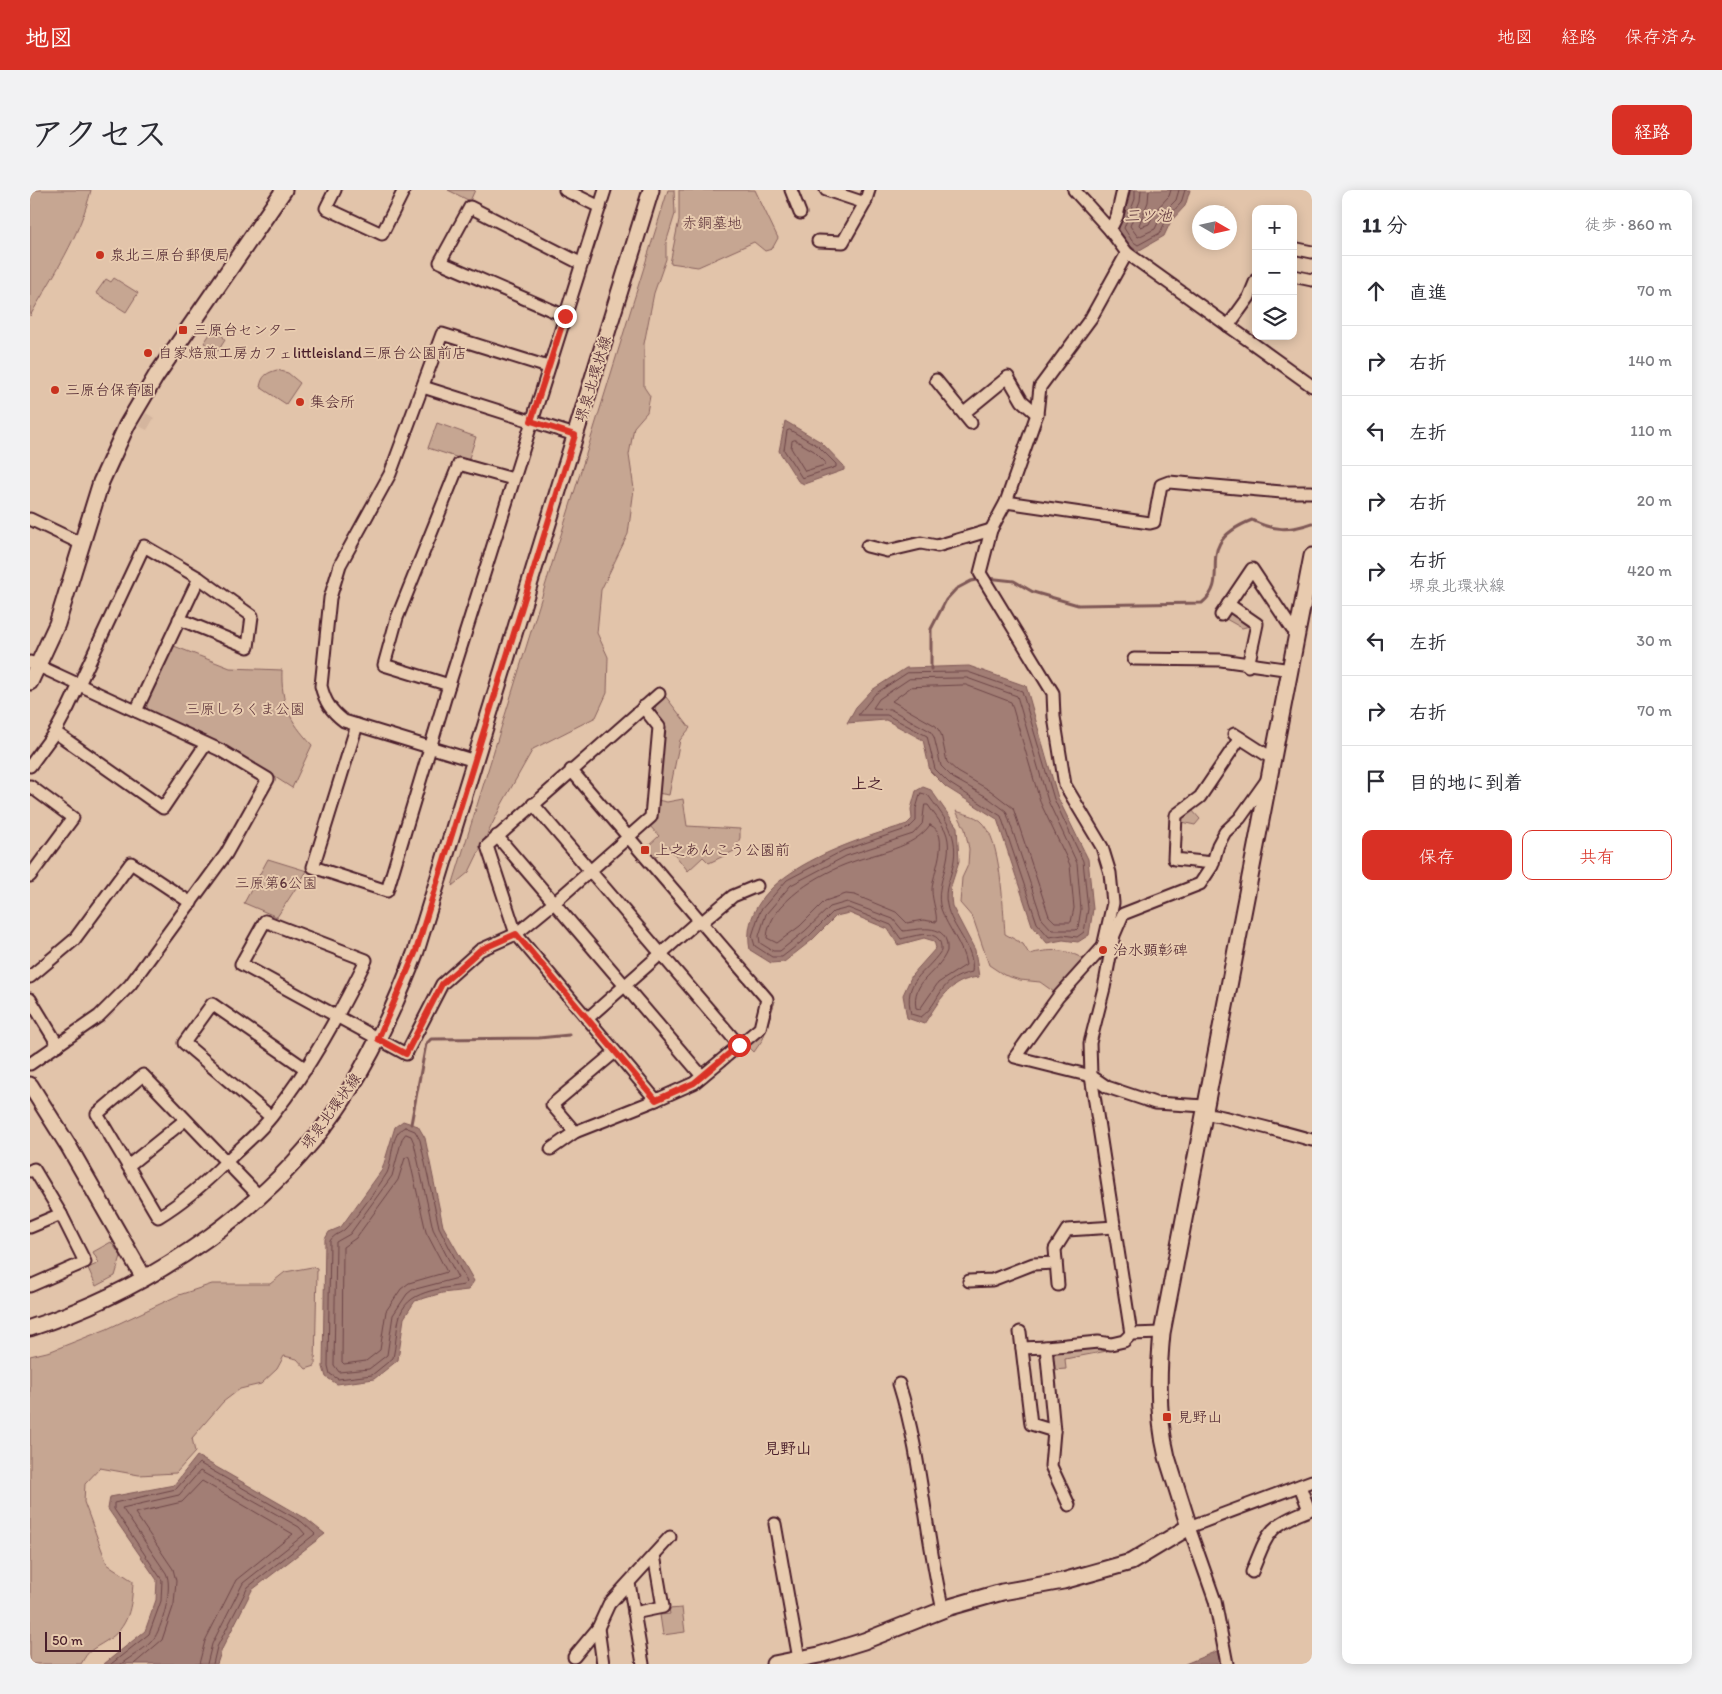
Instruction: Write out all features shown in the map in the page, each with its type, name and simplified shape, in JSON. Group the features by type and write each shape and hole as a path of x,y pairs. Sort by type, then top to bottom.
{"street":[{"path":"30,682 34,664 57,624 101,482 136,409 156,376 284,190"},
{"path":"335,190 326,208 382,234 404,190"},
{"path":"565,190 600,207"},
{"path":"357,725 314,867 387,891 580,263 605,190"},
{"name":"堺泉北環状線","path":"30,1328 97,1302 144,1278 207,1238 259,1196 301,1153 325,1124 347,1094 378,1039 416,951 652,190"},
{"path":"791,190 800,213"},
{"path":"826,190 865,203"},
{"path":"818,241 843,242 865,203 869,190"},
{"path":"1074,190 1110,230 1127,253 1312,386"},
{"path":"1110,230 1117,216 1123,190"},
{"path":"565,316 440,262 470,207 580,263"},
{"path":"1297,249 1312,252"},
{"path":"1127,253 1091,318 1040,387 1037,414 1006,502 991,530 980,573 1053,693 1054,717 1066,785 1102,847 1110,873 1113,903 1090,1042 1091,1076 1131,1334"},
{"path":"1297,277 1312,280"},
{"path":"1228,326 1250,297 1252,291"},
{"path":"475,761 430,749 344,721 332,711 324,698 321,686 330,598 340,565 348,547 390,474 442,334 548,367"},
{"path":"936,380 968,418 1008,377 1022,401 1037,414"},
{"path":"423,387 575,435"},
{"path":"449,685 384,665 396,618 459,464 513,479"},
{"path":"1006,502 1150,523 1154,522 1161,485 1169,482 1282,492 1312,492"},
{"path":"30,519 82,544"},
{"path":"867,546 887,551 920,543 937,546 991,530"},
{"path":"30,766 55,732 80,685 144,546 199,578 252,616 248,647 179,619"},
{"path":"1227,1664 1215,1601 1189,1527 1167,1455 1162,1423 1159,1365 1162,1333 1205,1109 1291,670 1304,619 1312,556"},
{"path":"1221,615 1252,568 1292,629 1304,619"},
{"path":"136,711 199,578"},
{"path":"1228,604 1257,624 1248,666"},
{"path":"1134,659 1221,660 1248,666 1291,670"},
{"path":"30,1064 99,1016 130,985 226,854 268,779 206,744 34,664"},
{"path":"656,1100 516,934 487,846 659,694"},
{"path":"259,1196 227,1161 185,1120 144,1075 96,1114 158,1217 190,1194 227,1161 271,1118 306,1069 338,1018 366,960 265,921 241,964 338,1018 406,1054 442,984 480,950 516,934 590,872 651,817 659,727 643,707"},
{"path":"55,732 163,808 206,744"},
{"path":"1213,863 1174,859 1176,815 1200,797 1237,736 1272,767"},
{"path":"1272,767 1240,818 1225,832 1218,845 1213,863 1200,884 1123,914 1107,947 1058,997 1015,1057 1091,1076 1107,1087 1156,1103 1205,1109 1312,1140"},
{"path":"551,1149 575,1132 694,1083 760,1028 767,999 571,770"},
{"path":"30,786 73,818 30,876"},
{"path":"533,804 739,1045"},
{"path":"497,836 702,1076"},
{"path":"30,977 74,940 131,863 190,904"},
{"path":"586,1019 624,984 733,896 757,886"},
{"path":"30,999 58,1045"},
{"path":"271,1118 184,1043 212,1004 306,1069"},
{"path":"575,1132 552,1105 615,1052"},
{"path":"30,1086 69,1146 144,1278"},
{"path":"128,1166 185,1120"},
{"path":"30,1171 34,1169 61,1214 85,1262 30,1286"},
{"path":"30,1227 61,1214"},
{"path":"1058,1285 1055,1249 1067,1230 1115,1227"},
{"path":"969,1281 992,1280 1033,1264 1056,1263"},
{"path":"1020,1332 1031,1424 1054,1431"},
{"path":"1022,1348 1098,1342 1111,1344 1124,1341 1131,1334 1162,1333"},
{"path":"1046,1346 1054,1431 1050,1466 1068,1505"},
{"path":"898,1384 911,1422 934,1573 943,1610"},
{"path":"774,1664 799,1659 864,1640 943,1610 1002,1592 1063,1581 1131,1562 1189,1527 1312,1481"},
{"path":"1252,1572 1268,1532 1289,1518 1309,1510 1300,1486"},
{"path":"775,1524 799,1659"},
{"path":"574,1657 598,1628 609,1604 670,1537"},
{"path":"634,1613 663,1607 654,1555"},
{"path":"629,1583 643,1664"},
{"path":"598,1628 603,1664"}],"shaded area":[{"path":"146,413 154,418 147,430 139,426"}],"green space":[{"path":"30,190 91,190 73,240 30,316"},
{"path":"448,190 475,190 470,201"},
{"path":"668,190 674,190 675,214 666,243 666,259 654,293 644,344 644,387 650,396 647,412 634,427 629,455 634,489 628,534 601,590 597,633 608,657 607,693 596,717 533,749 502,804 469,872 452,886"},
{"name":"赤銅墓地","path":"679,190 755,190 778,238 772,249 765,251 754,242 698,267 670,263 679,220"},
{"path":"114,278 138,293 126,312 96,293 106,279 111,282"},
{"path":"212,331 222,335 225,340 218,351 204,343"},
{"path":"277,370 288,373 300,383 286,404 260,387 265,376"},
{"path":"437,423 476,437 468,461 428,448"},
{"path":"1229,614 1233,614 1250,626 1242,628 1226,619"},
{"name":"三原しろくま公園","path":"174,646 230,668 282,670 283,693 288,711 297,728 312,745 292,788 230,748 148,710 146,703"},
{"path":"666,697 690,728 680,740 669,795 657,793 665,727 655,710 656,705"},
{"path":"683,799 687,826 740,829 740,838 734,851 709,863 703,857 688,871 668,846 654,858 646,848 659,836 649,825 657,800 667,802"},
{"path":"1191,809 1200,819 1195,825 1181,822 1182,816"},
{"path":"956,811 978,819 988,829 1000,874 1005,934 1023,944 1029,954 1058,951 1071,953 1085,960 1058,991 1054,992 1040,982 1020,980 1004,975 989,965 973,918 960,903 962,878 968,865 969,849 965,829"},
{"name":"三原第6公園","path":"268,859 307,871 277,917 244,903"},
{"path":"775,1001 763,1039 754,1052 750,1048 750,1043 765,1030"},
{"path":"111,1242 121,1256 115,1276 96,1286 88,1268 99,1263 93,1252"},
{"path":"312,1267 317,1269 315,1366 306,1369 297,1359 284,1356 277,1369 261,1384 240,1389 223,1402 192,1438 195,1452 176,1473 139,1475 100,1468 85,1484 84,1502 107,1564 133,1581 132,1599 128,1615 120,1630 114,1636 91,1650 81,1664 30,1664 30,1356 51,1351 107,1329 179,1295 212,1284 270,1284 285,1272"},
{"path":"1086,1348 1107,1351 1065,1359 1066,1369 1054,1370 1053,1356 1057,1352"},
{"path":"682,1608 685,1632 663,1635 660,1615 670,1614 669,1609"}],"water":[{"name":"三ツ池","path":"1130,190 1190,190 1185,206 1171,221 1164,236 1138,251 1127,243 1121,236 1119,229"},
{"path":"785,421 821,442 844,466 844,470 804,484 798,481 779,451"},
{"path":"969,666 1026,686 1058,798 1088,859 1093,909 1089,935 1078,942 1063,940 1047,943 1032,925 997,819 946,787 930,771 923,740 886,720 847,723 856,707 872,690 906,668"},
{"path":"923,787 931,790 957,827 959,861 950,889 952,906 975,950 979,977 960,982 953,987 941,999 924,1024 907,1018 903,995 912,975 936,948 934,941 924,938 898,945 888,929 849,913 836,916 812,940 784,962 771,963 750,950 750,924 761,901 779,882 803,865 830,852 858,840 907,824 912,819 911,809 916,791"},
{"path":"403,1121 418,1126 425,1138 443,1226 474,1281 468,1290 442,1293 415,1301 404,1318 398,1360 374,1379 337,1384 326,1377 323,1367 325,1239 329,1232 341,1227 382,1170 395,1127"},
{"path":"197,1456 305,1518 325,1534 252,1590 222,1649 217,1664 104,1664 145,1631 156,1600 157,1580 108,1509 110,1497 174,1485"},
{"path":"1217,1651 1221,1664 1185,1664"}],"waterway":[{"path":"987,578 1014,581 1033,592 1078,605 1202,603 1211,593 1214,583 1217,550 1222,540 1233,530 1252,520 1260,524 1282,529 1312,523"},
{"path":"931,669 931,629 946,600 956,589 971,581 981,579"},
{"path":"411,1124 426,1044 431,1039 539,1038 569,1035"}],"place":[{"name":"泉北三原台郵便局","path":"100,255"},
{"name":"三原台センター","path":"183,330"},
{"name":"自家焙煎工房カフェlittleisland三原台公園前店","path":"148,353"},
{"name":"三原台保育園","path":"55,390"},
{"name":"集会所","path":"300,402"},
{"name":"上之あんこう公園前","path":"645,850"},
{"name":"治水顕彰碑","path":"1103,950"},
{"name":"見野山","path":"1167,1417"}],"district":[{"name":"上之","path":"867,783"},
{"name":"見野山","path":"788,1448"}],"route":[{"path":"565,316 531,421 575,435 416,951 378,1039 406,1054 442,984 480,950 516,934 656,1100 694,1083 739,1045"}]}
